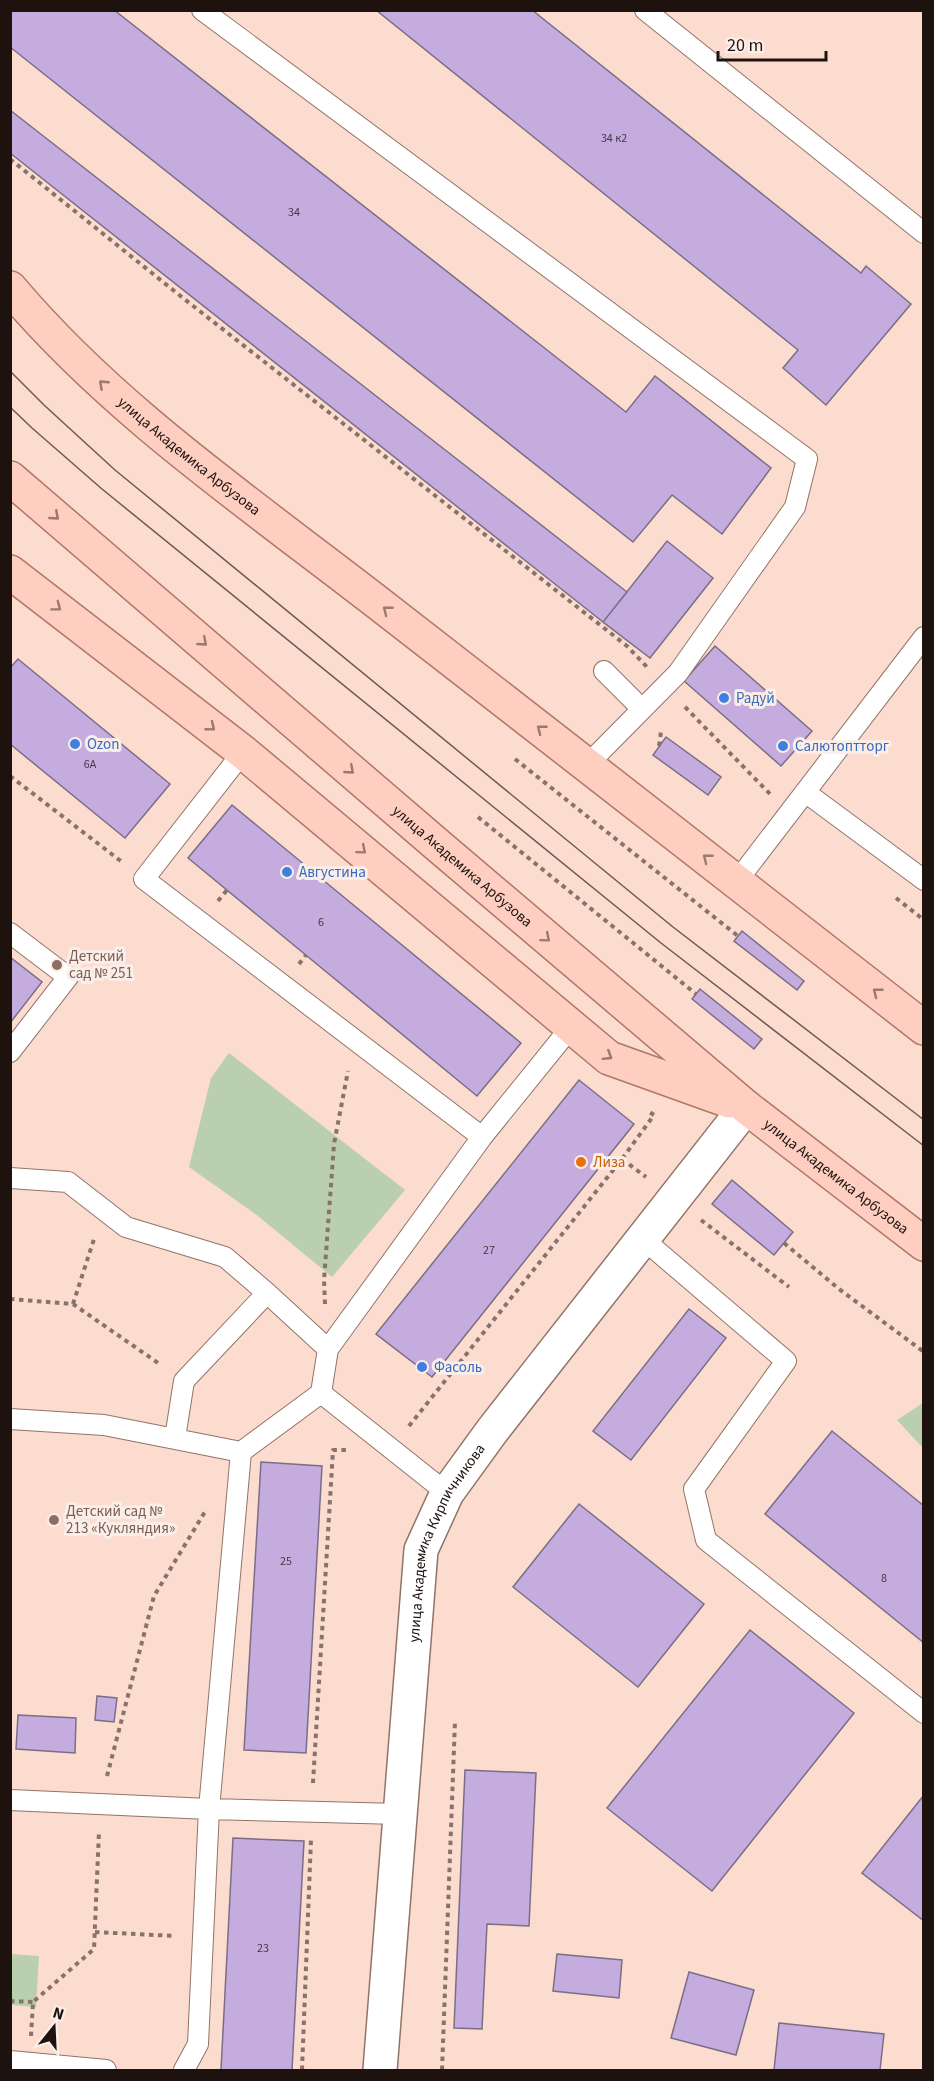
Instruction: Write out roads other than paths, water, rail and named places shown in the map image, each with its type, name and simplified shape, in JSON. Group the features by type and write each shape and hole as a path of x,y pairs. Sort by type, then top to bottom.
{"main road":[{"name":"улица Академика Арбузова","path":"10,288 43,327 139,417 924,1028"},
{"name":"улица Академика Арбузова","path":"10,477 441,849 746,1107 924,1244"},
{"path":"10,572 243,752 609,1058 746,1107"}],"street":[{"name":"улица Академика Кирпичникова","path":"380,2070 421,1550 447,1493 492,1431 746,1107"}],"lane":[{"path":"202,10 807,459 795,507 678,673 588,765"},
{"path":"645,10 924,233"},
{"path":"737,881 924,637"},
{"path":"604,671 642,709"},
{"path":"243,752 144,879 482,1137"},
{"path":"805,792 924,880"},
{"path":"10,933 68,977 10,1052"},
{"path":"184,2070 198,2044 209,1809 242,1452 321,1393 328,1349 482,1137 571,1027"},
{"path":"10,1178 68,1182 126,1227 225,1257 328,1349"},
{"path":"643,1239 786,1361 694,1489 706,1540 924,1713"},
{"path":"175,1438 184,1381 267,1293"},
{"path":"321,1393 447,1493"},
{"path":"10,1419 104,1425 242,1452"},
{"path":"10,1800 209,1809 399,1814"},
{"path":"10,2061 106,2070"}],"tram line":[{"path":"10,371 115,470 673,927 924,1120"},
{"path":"10,407 102,489 661,943 924,1146"}],"place":[{"name":"Радуй","path":"724,698"},
{"name":"Ozon","path":"75,744"},
{"name":"Салютоптторг","path":"783,746"},
{"name":"Августина","path":"287,872"},
{"name":"Детский сад № 251","path":"57,965"},
{"name":"Лиза","path":"581,1162"},
{"name":"Фасоль","path":"422,1367"},
{"name":"Детский сад № 213 «Кукляндия»","path":"54,1520"}]}
